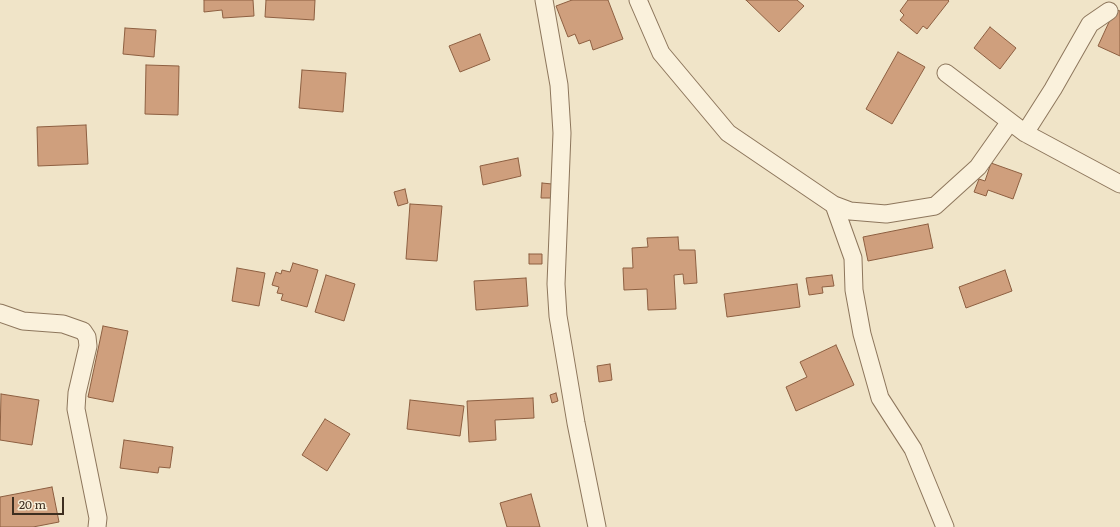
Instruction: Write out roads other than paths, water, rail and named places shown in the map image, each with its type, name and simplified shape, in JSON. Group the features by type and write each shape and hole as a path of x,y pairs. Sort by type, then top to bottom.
{"street":[{"path":"544,0 559,85 562,133 556,284 558,316 576,423 597,527"},
{"path":"638,0 661,53 728,134 834,205 850,212 886,214 935,206 978,167 1009,123"},
{"path":"1025,133 1053,89 1090,24 1109,11"},
{"path":"946,73 1009,123 1120,184"},
{"path":"834,205 853,258 854,290 862,334 880,398 914,449 945,527"},
{"path":"0,313 23,321 63,324 83,330 87,337 88,346 77,393 76,409 98,518 97,527"}]}
